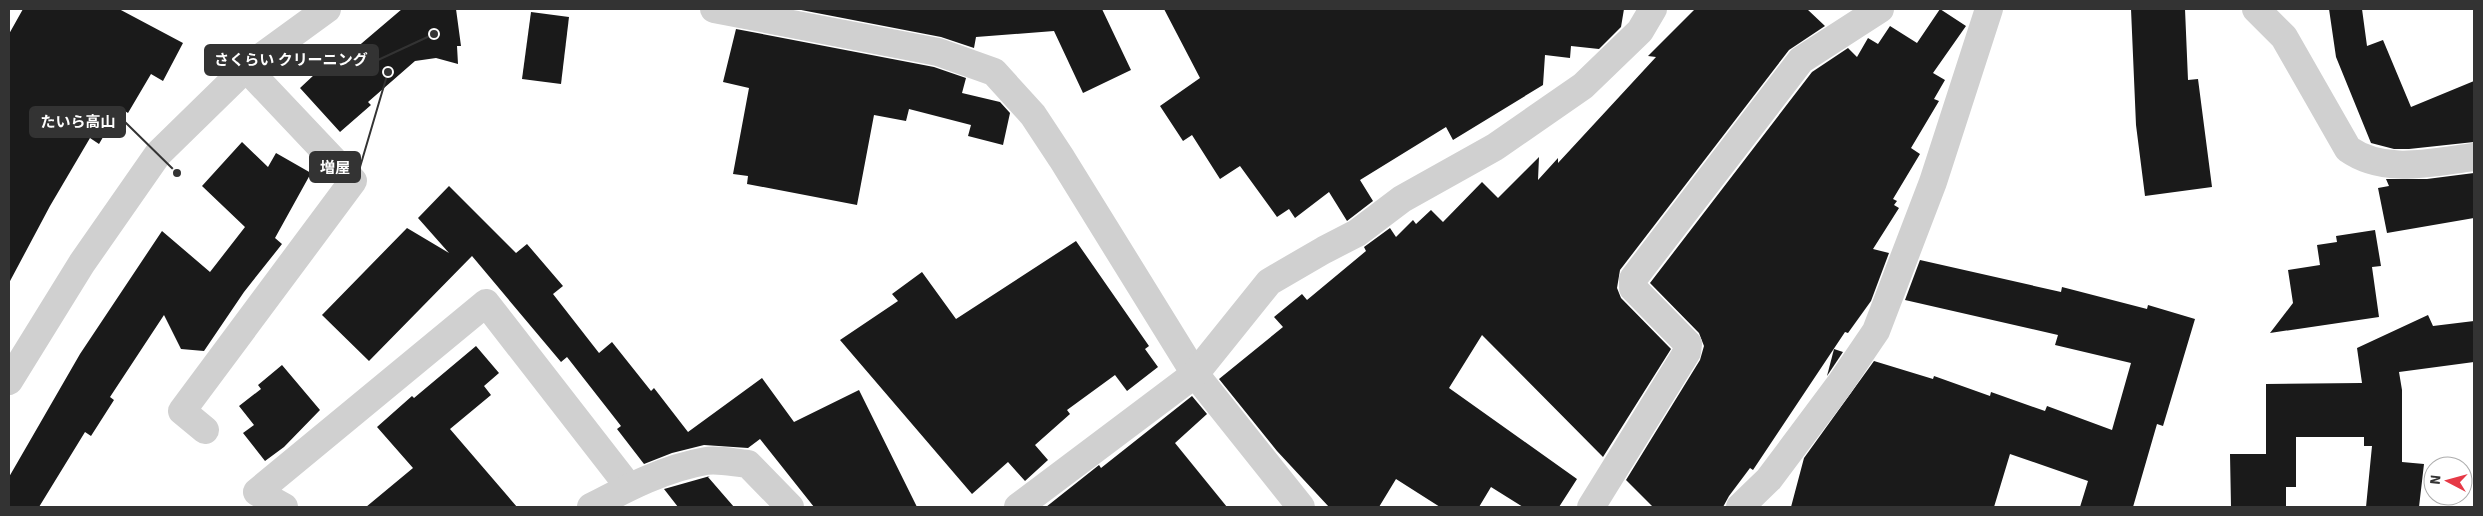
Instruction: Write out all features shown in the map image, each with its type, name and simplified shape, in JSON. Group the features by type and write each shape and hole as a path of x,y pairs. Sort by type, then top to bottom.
{"street":[{"path":"9,381 82,264 158,154 246,68 327,9"},
{"path":"714,9 938,52 994,72 1033,115 1195,374 1302,507"},
{"path":"1018,507 1195,374 1269,282 1357,233 1402,199 1495,147 1583,86 1640,31 1653,9"},
{"path":"1591,507 1687,352 1688,344 1633,288 1633,280 1801,60 1880,9"},
{"path":"1740,507 1769,479 1840,384 1876,331 1933,182 1988,9"},
{"path":"2256,9 2284,37 2348,149 2362,159 2394,166 2474,157"},
{"path":"205,430 182,411 353,181 246,68"},
{"path":"284,507 257,492 486,303 629,487"},
{"path":"591,507 629,487 678,468 708,461 748,464 790,507"}],"building":[{"path":"23,9 119,9 183,43 163,81 151,74 128,113 120,108 99,144 90,138 50,206 9,283 9,34"},
{"path":"402,9 456,9 461,46 457,46 458,64 436,58 415,61 368,102 371,105 340,132 300,88 330,60 335,66"},
{"path":"796,9 1102,9 1131,70 1083,93 1054,31 976,37 974,48 941,37"},
{"path":"1164,9 1624,9 1621,27 1599,49 1571,46 1570,58 1545,55 1543,85 1453,140 1446,127 1360,180 1373,201 1347,221 1329,192 1295,218 1289,209 1277,217 1240,166 1220,179 1192,135 1183,141 1160,106 1200,78"},
{"path":"1695,9 1807,9 1825,26 1789,50 1620,270 1617,288 1621,298 1671,349 1603,457 1482,335 1449,388 1577,479 1559,507 1523,507 1491,487 1479,507 1440,507 1396,479 1379,507 1329,507 1277,451 1219,379 1283,327 1274,317 1302,294 1307,300 1366,251 1364,247 1390,228 1396,237 1413,220 1416,224 1431,210 1443,222 1482,182 1498,198 1539,157 1538,180 1558,158 1558,163 1656,57 1648,56"},
{"path":"1940,9 1966,26 1933,73 1945,80 1934,99 1939,101 1911,148 1920,154 1893,199 1897,201 1894,205 1899,208 1873,249 1889,253 1871,301 1848,333 1845,332 1753,470 1750,468 1723,507 1653,507 1626,480 1700,360 1704,346 1699,333 1650,283 1812,72 1848,48 1857,57 1868,38 1878,44 1890,26 1917,43"},
{"path":"2131,9 2185,9 2188,80 2198,79 2212,187 2145,196 2136,125"},
{"path":"2329,9 2362,9 2367,46 2383,40 2411,107 2474,81 2474,142 2409,149 2394,149 2371,143 2336,57"},
{"path":"531,12 569,17 561,84 522,79"},
{"path":"736,29 934,67 966,78 962,93 1000,102 1010,113 1003,145 968,136 971,125 909,109 906,121 874,115 857,205 747,184 748,176 733,174 749,88 723,82"},
{"path":"242,142 268,167 276,153 311,173 275,238 282,244 244,292 204,351 181,349 164,315 110,397 114,400 91,436 85,432 39,507 9,507 9,477 80,354 162,231 210,272 245,227 202,186"},
{"path":"2474,173 2474,218 2387,233 2378,188 2389,186 2386,179 2427,179"},
{"path":"449,186 516,253 527,244 563,286 553,294 599,353 612,342 651,391 654,388 688,432 762,378 794,422 859,390 917,507 814,507 760,439 748,448 704,445 672,453 644,464 617,429 621,426 567,357 561,362 472,256 369,361 322,315 407,228 449,253 418,218"},
{"path":"2375,230 2381,266 2372,267 2379,317 2270,333 2293,303 2288,270 2320,265 2317,245 2337,242 2336,236"},
{"path":"1076,241 1149,346 1145,349 1158,367 1127,391 1115,375 1067,410 1070,414 1035,445 1048,460 1025,481 1008,462 972,494 840,340 898,301 892,294 922,272 956,319"},
{"path":"1920,260 2061,292 2062,287 2147,309 2148,305 2195,319 2163,426 2157,424 2133,507 2080,507 2088,481 2010,454 1994,507 1791,507 1804,458 1874,361 1933,379 1934,376 1990,396 1991,392 2045,411 2047,406 2112,430 2131,363 2055,345 2058,335 1905,300"},
{"path":"2428,315 2433,326 2474,321 2474,362 2399,372 2402,390 2402,462 2423,464 2419,507 2366,507 2372,446 2364,446 2364,437 2296,437 2296,487 2286,487 2286,507 2231,507 2230,454 2266,454 2266,384 2362,383 2357,348"},
{"path":"476,346 499,373 484,386 491,395 450,429 517,507 366,507 413,468 377,427 412,396 414,398"},
{"path":"1834,349 1843,352 1827,376"},
{"path":"282,365 320,410 284,447 265,461 243,433 254,425 239,406 261,389 258,385"},
{"path":"1192,396 1207,414 1175,443 1227,507 1046,507 1099,465 1101,468"},
{"path":"710,476 708,477 734,507 678,507 664,489"}],"place":[{"name":"さくらい クリーニング","path":"434,34"},
{"name":"増屋","path":"388,72"},
{"name":"たいら高山","path":"177,173"}]}
